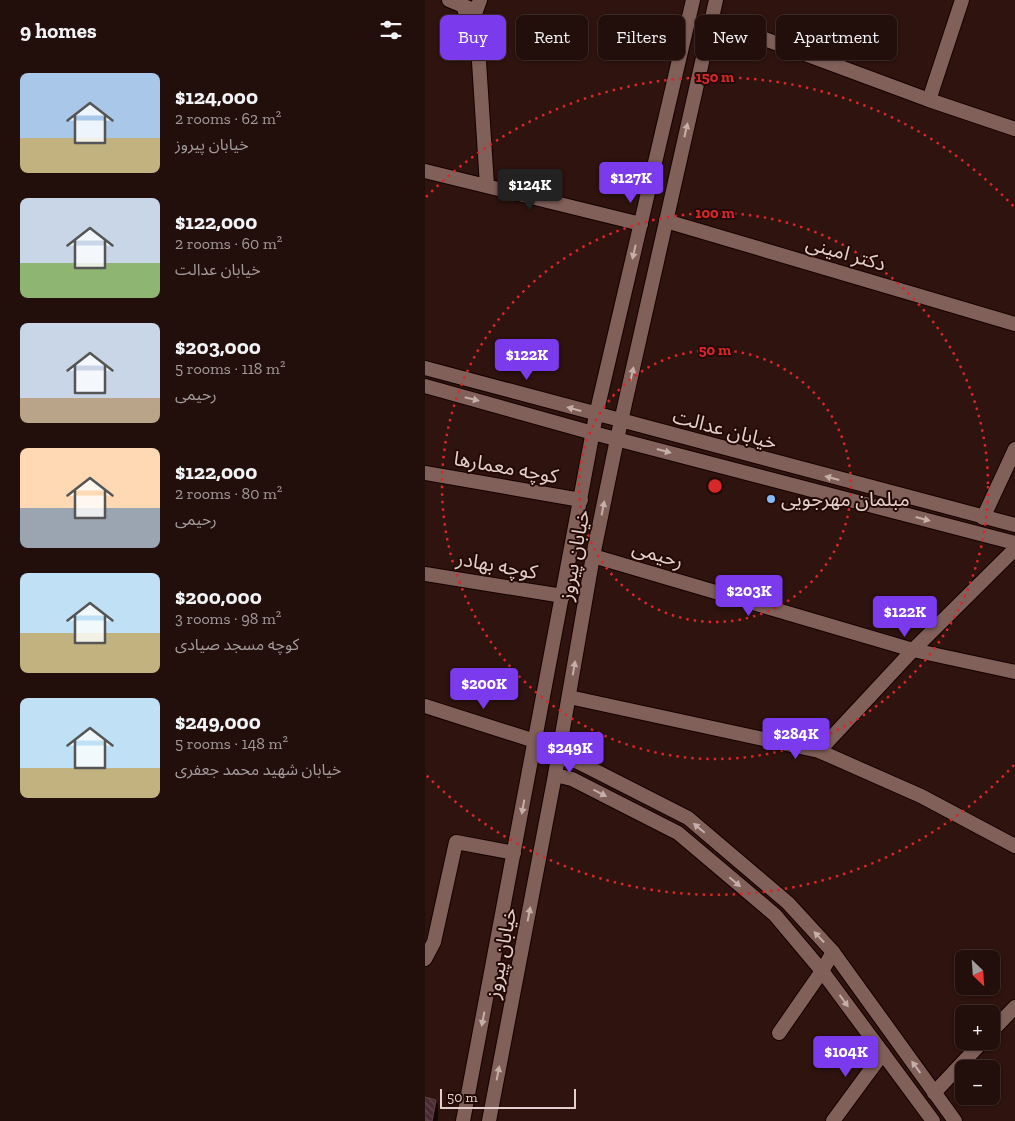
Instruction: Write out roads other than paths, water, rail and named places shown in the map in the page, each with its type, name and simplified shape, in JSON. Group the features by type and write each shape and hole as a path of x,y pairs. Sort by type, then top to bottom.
{"street":[{"path":"449,0 475,12 480,0"},
{"path":"597,415 693,0"},
{"name":"خیابان پیروز","path":"712,15 716,0"},
{"path":"929,100 962,0"},
{"path":"463,6 478,46 487,186"},
{"path":"766,39 929,100 1015,129"},
{"name":"خیابان پیروز","path":"489,1121 555,776 593,556 617,439 702,60"},
{"path":"425,171 641,224"},
{"name":"دکتر امینی","path":"666,221 1015,324"},
{"name":"خیابان عدالت","path":"425,368 621,422 1015,525"},
{"name":"خیابان عدالت","path":"425,386 593,433 1015,543"},
{"name":"خیابان پیروز","path":"463,1121 597,415"},
{"path":"983,518 1015,450"},
{"name":"کوچه معمارها","path":"425,473 581,500"},
{"path":"819,751 913,650 1015,548"},
{"name":"رحیمی","path":"593,556 913,650 1015,672"},
{"name":"کوچه بهادر","path":"425,574 563,596"},
{"path":"569,697 819,751 921,796 1015,846"},
{"path":"425,706 535,741"},
{"path":"558,758 578,762 687,818 788,903 833,952 955,1121"},
{"path":"555,776 572,779 678,833 775,915 822,971 933,1121"},
{"path":"425,959 457,842 515,853"},
{"path":"779,1033 833,952"},
{"path":"1000,1023 1015,1007"},
{"path":"934,1093 975,1050"},
{"path":"833,1121 883,1053"}],"place":[{"name":"مبلمان مهرجویی","path":"771,499"}]}
